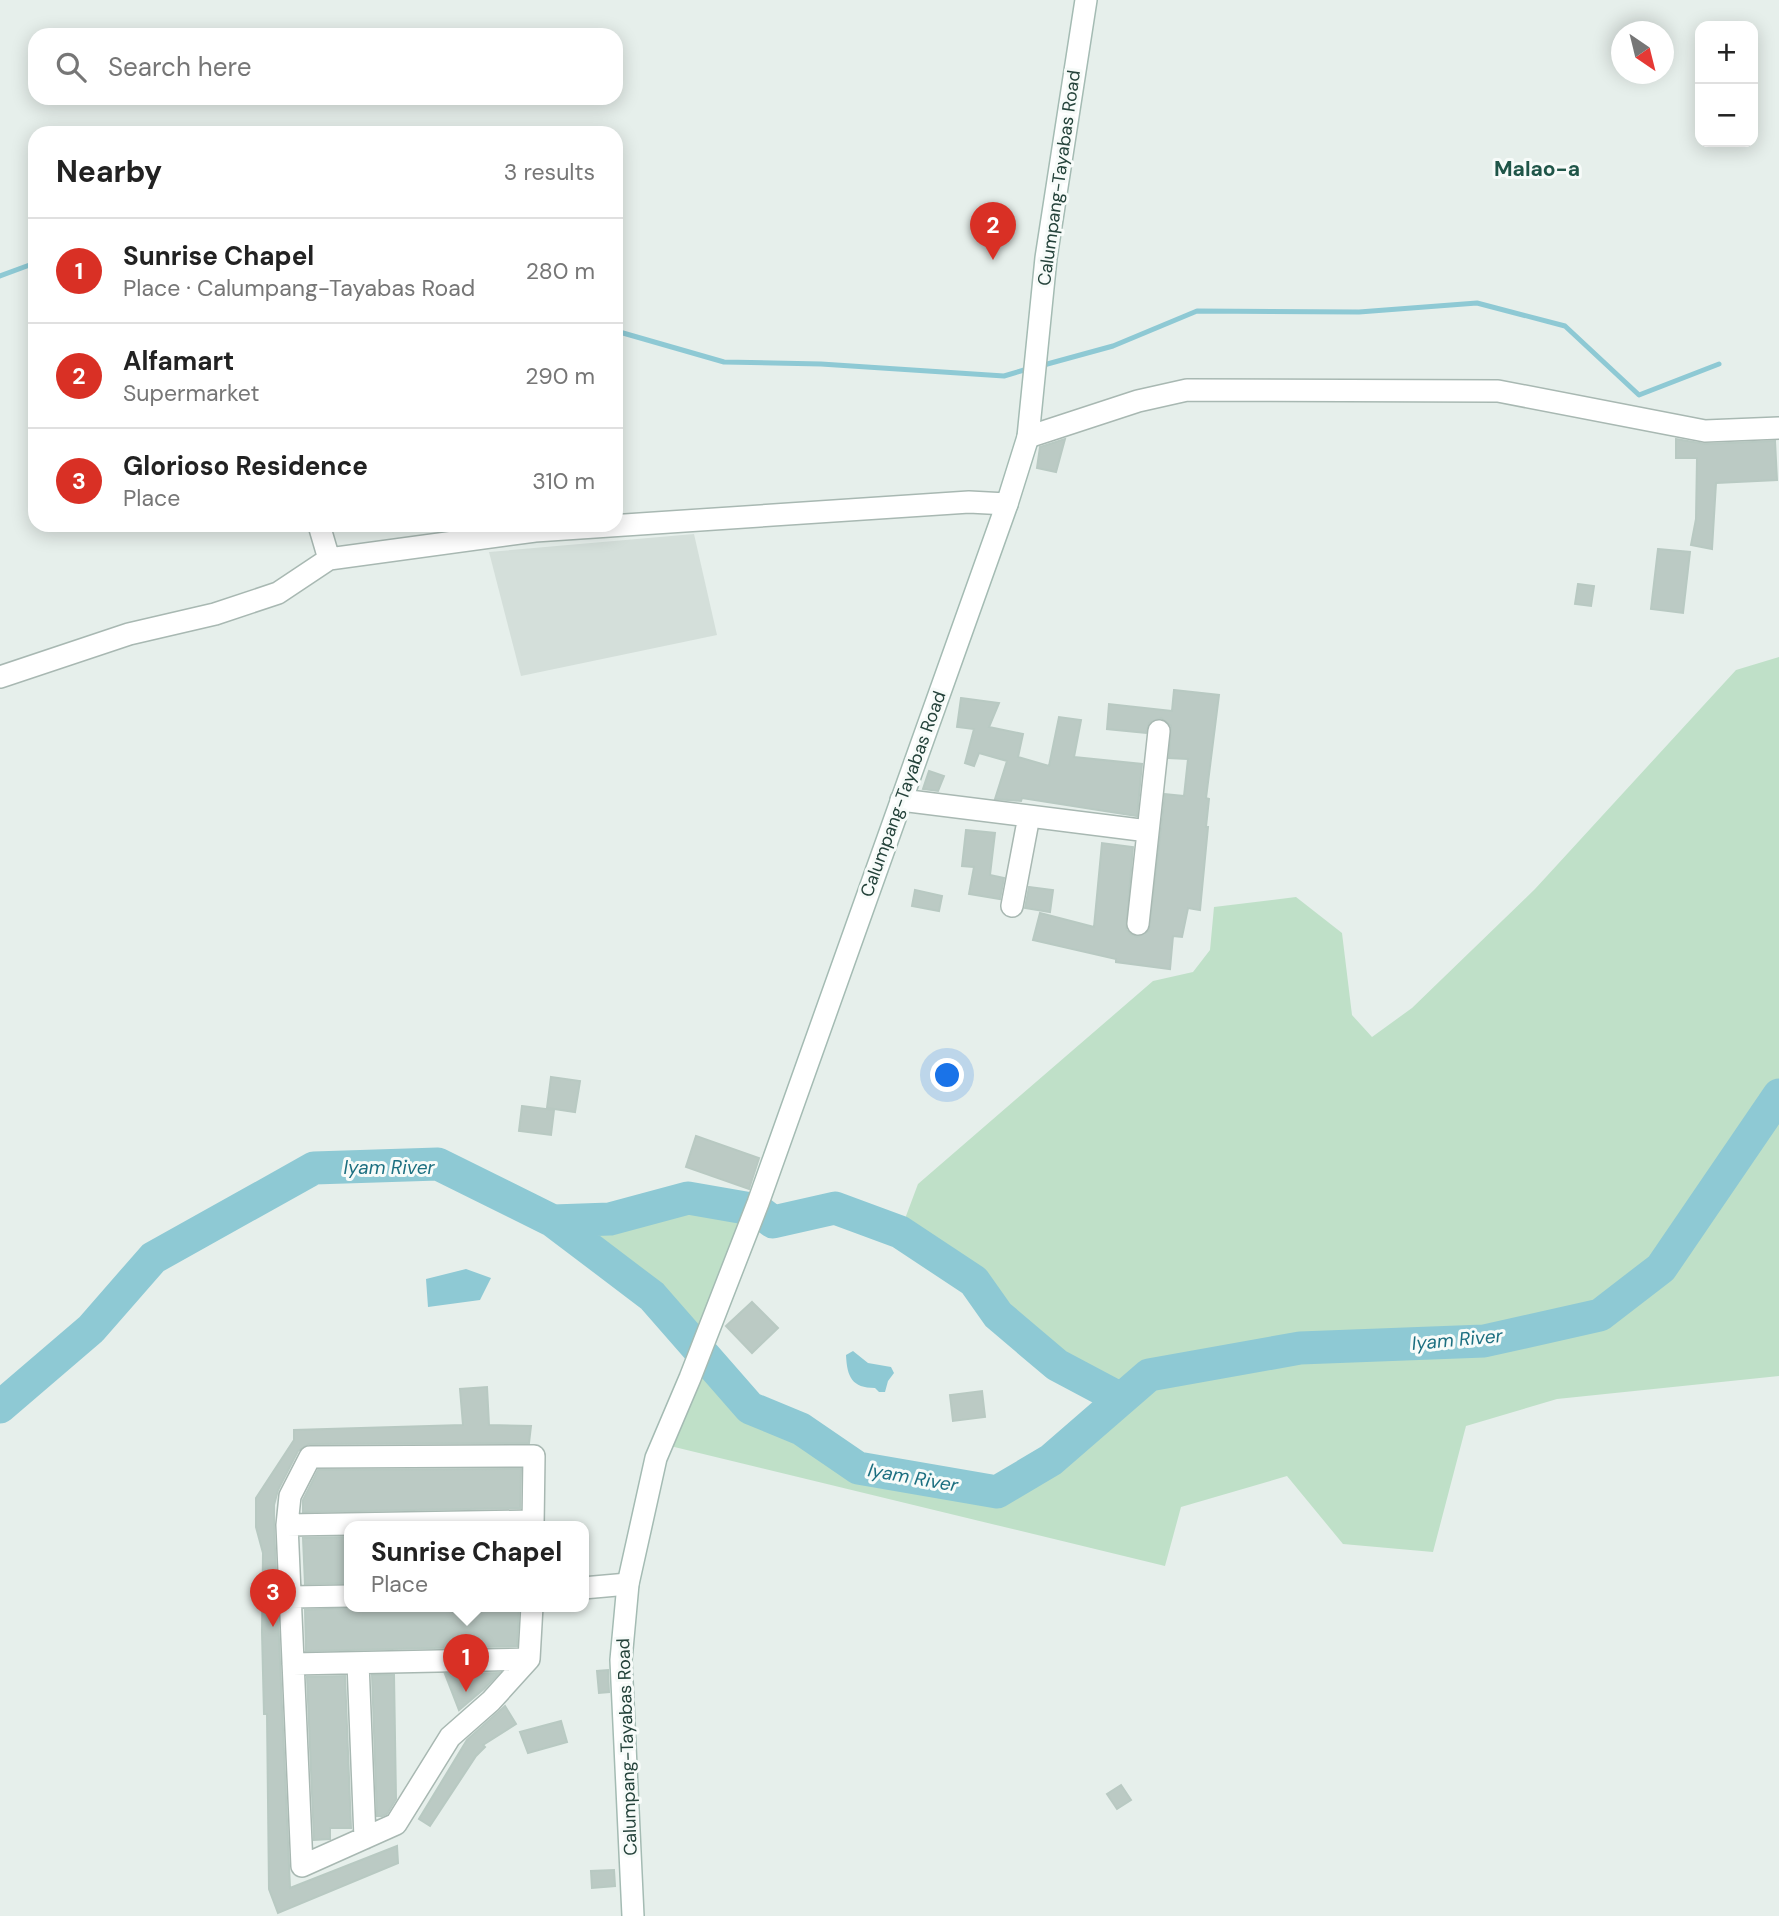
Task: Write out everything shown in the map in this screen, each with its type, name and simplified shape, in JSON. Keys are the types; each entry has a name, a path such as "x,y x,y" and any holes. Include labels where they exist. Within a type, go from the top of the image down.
{"street":[{"name":"Calumpang-Tayabas Road","path":"633,1916 621,1660 628,1584 656,1458 758,1203 1007,504 1028,437 1046,258 1086,0"},
{"path":"1028,437 1138,401 1186,390 1499,391 1705,431 1779,428"},
{"path":"623,525 969,502 1007,504"},
{"path":"321,532 329,559"},
{"path":"0,677 128,634 215,614 278,593 329,559 528,532"},
{"path":"1138,924 1159,731"},
{"path":"901,800 1148,831"},
{"path":"1012,906 1029,816"},
{"path":"532,1612 529,1659 491,1701 450,1737 396,1824 302,1866 287,1525 290,1496 310,1457 534,1456 533,1521"},
{"path":"287,1525 344,1525"},
{"path":"589,1587 628,1584"},
{"path":"291,1597 344,1596"},
{"path":"293,1664 529,1659"},
{"path":"358,1663 365,1838"}],"shaded area":[{"path":"694,534 717,635 521,676 489,552"}],"green space":[{"path":"1779,657 1779,1376 1557,1399 1466,1426 1433,1552 1343,1544 1287,1476 1181,1507 1165,1566 662,1444 701,1352 750,1408 801,1429 858,1468 997,1491 1051,1460 1121,1399 1057,1365 998,1315 974,1281 900,1232 918,1184 1153,981 1193,972 1210,950 1214,907 1296,897 1342,933 1352,1015 1372,1037 1412,1008 1535,889 1736,670"},
{"path":"688,1198 757,1210 701,1352 652,1296 553,1221 610,1219"}],"water":[{"path":"466,1269 491,1278 480,1300 428,1307 426,1279"},
{"path":"853,1351 868,1363 891,1367 894,1373 885,1392 861,1386 852,1380 846,1355"}],"building":[{"path":"1065,439 1056,472 1037,468 1040,447"},
{"path":"1676,439 1705,444 1775,441 1777,480 1716,483 1712,549 1691,545 1696,519 1697,458 1676,458"},
{"path":"1658,549 1690,552 1683,613 1651,609"},
{"path":"1578,584 1594,586 1591,606 1575,604"},
{"path":"1174,690 1219,695 1206,798 1209,799 1208,827 1200,910 1188,908 1182,937 1173,936 1170,969 1116,962 1116,959 1033,940 1040,913 1094,927 1102,843 1133,847 1126,929 1137,937 1149,931 1165,794 1184,796 1188,759 1169,758 1171,726 1161,718 1149,723 1146,733 1107,729 1109,704 1172,711"},
{"path":"961,698 999,703 989,727 1023,734 1018,757 1049,766 1059,717 1081,720 1074,757 1142,764 1137,816 1022,798 1021,801 995,799 1007,761 979,753 974,766 965,763 974,729 957,727"},
{"path":"929,771 944,776 938,791 923,789"},
{"path":"966,830 995,833 990,875 1004,878 1000,899 969,894 974,867 962,866"},
{"path":"1029,887 1053,890 1050,912 1025,908"},
{"path":"915,890 942,896 939,911 912,906"},
{"path":"551,1077 580,1081 575,1112 547,1108"},
{"path":"522,1106 554,1110 551,1135 519,1131"},
{"path":"696,1136 759,1158 749,1189 686,1167"},
{"path":"752,1302 778,1328 752,1353 726,1326"},
{"path":"487,1387 489,1425 531,1426 529,1443 309,1444 298,1451 278,1490 274,1505 274,1526 290,1888 397,1846 398,1863 278,1913 269,1889 267,1714 264,1714 262,1632 263,1553 256,1527 256,1498 294,1440 294,1430 463,1425 460,1389"},
{"path":"982,1391 985,1417 953,1421 950,1395"},
{"path":"521,1469 520,1508 303,1512 303,1500 318,1470"},
{"path":"344,1537 344,1583 305,1584 303,1538"},
{"path":"305,1610 519,1612 517,1646 306,1651"},
{"path":"608,1670 609,1692 599,1693 597,1671"},
{"path":"499,1673 485,1688 459,1710 445,1674"},
{"path":"372,1675 394,1675 396,1799 387,1814 382,1816 377,1816"},
{"path":"345,1676 351,1828 330,1828 330,1839 314,1840 307,1677"},
{"path":"505,1706 516,1724 483,1745 485,1747 476,1756 430,1826 419,1819 467,1740"},
{"path":"561,1721 567,1742 528,1753 520,1732"},
{"path":"1121,1785 1131,1800 1117,1809 1107,1794"},
{"path":"614,1870 615,1886 592,1888 591,1871"}],"waterway":[{"path":"0,276 28,266"},
{"path":"1040,366 1113,346 1197,311 1359,312 1477,303 1565,326 1639,395 1719,364"},
{"path":"623,333 724,362 821,364 1004,376 1031,368"},
{"name":"Iyam River","path":"0,1407 91,1329 153,1258 314,1168 438,1164 553,1221 652,1296 750,1408 801,1429 858,1468 997,1492 1051,1460 1149,1375 1300,1348 1484,1341 1600,1315 1661,1268 1779,1095"},
{"path":"553,1221 610,1219 688,1198 757,1210 773,1222 835,1208 900,1232 974,1281 998,1315 1057,1365 1121,1399"}],"place":[{"name":"Alfamart","path":"993,260"},
{"name":"Glorioso Residence","path":"273,1627"},
{"name":"Sunrise Chapel","path":"466,1692"}],"district":[{"name":"Malao-a","path":"1537,169"}]}
